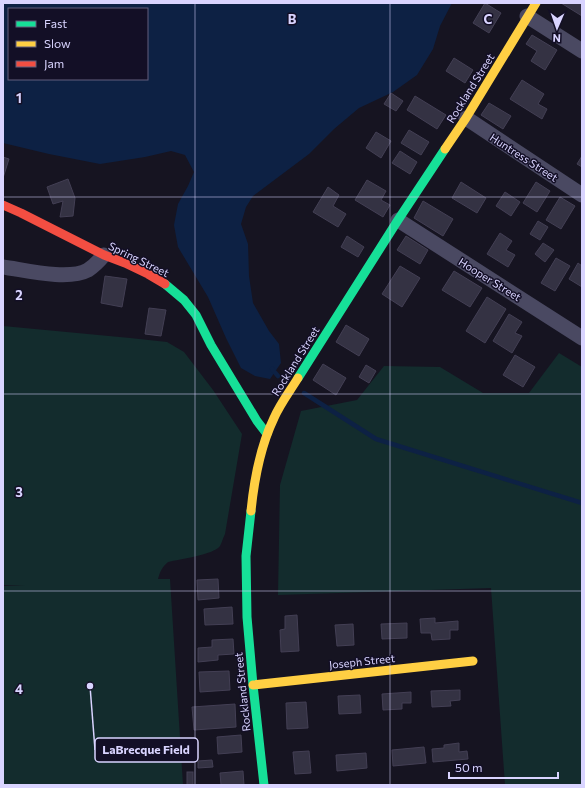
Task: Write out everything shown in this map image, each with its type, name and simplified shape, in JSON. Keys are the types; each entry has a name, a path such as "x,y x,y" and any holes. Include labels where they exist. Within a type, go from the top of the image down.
{"street":[{"name":"Rockland Street","path":"264,785 247,617 246,556 253,491 267,434 274,417 284,400 398,220 466,118 536,3"},
{"path":"527,16 582,51"},
{"name":"Huntress Street","path":"466,118 582,195"},
{"name":"Spring Street","path":"3,205 104,256 125,263 148,274 168,286 184,300 196,315 211,345 256,421 267,434"},
{"name":"Hooper Street","path":"398,220 582,338"},
{"path":"3,267 70,275 79,274 88,270 104,256"},
{"name":"Joseph Street","path":"253,685 473,661"}],"green space":[{"path":"3,326 167,342 184,352 213,390 242,434 225,534 220,546 211,552 168,562 164,566 158,579 170,579 183,785 3,785 3,586 25,585 3,585"},
{"path":"559,353 582,367 582,785 505,785 491,588 278,595 280,485 301,411 357,400 384,366 440,367 483,393 529,393"}],"water":[{"path":"3,3 452,3 440,26 433,49 417,75 393,92 359,108 334,129 309,154 253,196 246,207 241,224 248,244 249,276 253,303 269,331 279,344 281,363 270,379 255,376 241,368 208,297 178,247 174,225 178,204 194,172 185,155 171,151 145,157 100,164 3,143"}],"building":[{"path":"485,3 501,13 489,33 473,23"},
{"path":"561,3 582,3 582,16"},
{"path":"532,35 557,50 545,70 531,61 537,51 526,44"},
{"path":"454,58 473,70 465,83 446,71"},
{"path":"522,80 544,94 538,104 547,109 542,119 510,99"},
{"path":"391,93 403,101 396,111 384,104"},
{"path":"415,96 446,115 437,129 407,110"},
{"path":"489,103 511,116 503,129 481,115"},
{"path":"409,130 429,142 421,155 401,143"},
{"path":"376,132 391,141 381,158 366,148"},
{"path":"400,151 417,162 410,174 392,163"},
{"path":"582,156 582,167 577,164"},
{"path":"3,157 9,159 3,178"},
{"path":"68,179 75,198 73,216 60,217 63,201 53,204 47,187"},
{"path":"367,180 386,191 381,200 390,205 383,217 355,200"},
{"path":"461,182 486,198 477,213 452,198"},
{"path":"536,182 550,191 537,212 523,203"},
{"path":"328,187 339,195 333,206 346,214 338,227 313,212"},
{"path":"505,192 520,202 511,216 496,206"},
{"path":"560,197 575,206 561,229 546,220"},
{"path":"423,201 453,219 443,236 414,218"},
{"path":"538,221 548,227 540,240 530,234"},
{"path":"500,233 512,241 506,250 515,255 508,267 487,254"},
{"path":"347,236 364,247 358,257 341,247"},
{"path":"406,236 428,250 420,264 397,250"},
{"path":"543,243 554,250 545,262 535,254"},
{"path":"556,258 570,266 555,291 541,283"},
{"path":"578,263 582,266 582,287 569,279"},
{"path":"400,266 420,278 402,307 382,294"},
{"path":"454,271 482,288 470,307 442,290"},
{"path":"105,276 127,279 122,307 101,303"},
{"path":"487,297 506,309 485,343 466,331"},
{"path":"149,308 166,310 161,336 145,334"},
{"path":"509,314 522,322 515,333 522,336 512,353 493,341"},
{"path":"346,325 369,339 359,356 336,342"},
{"path":"515,355 535,367 523,387 503,375"},
{"path":"323,364 346,378 336,395 313,380"},
{"path":"366,365 376,371 369,383 359,377"},
{"path":"218,579 219,598 198,600 197,580"},
{"path":"232,607 233,624 205,625 204,609"},
{"path":"297,615 299,651 281,652 280,630 285,629 285,616"},
{"path":"435,618 435,623 458,621 458,630 450,630 450,639 432,640 431,633 421,633 420,619"},
{"path":"407,623 407,638 382,639 381,624"},
{"path":"353,624 354,645 337,646 335,625"},
{"path":"233,639 234,654 218,655 218,660 198,662 198,648 212,647 212,640"},
{"path":"229,671 230,690 200,692 199,672"},
{"path":"460,690 460,700 450,701 451,706 432,707 431,691"},
{"path":"411,692 411,703 402,703 402,709 383,710 382,694"},
{"path":"360,695 361,713 339,714 338,696"},
{"path":"306,702 308,728 287,729 286,703"},
{"path":"235,704 236,727 194,730 192,707"},
{"path":"241,735 242,752 218,754 217,737"},
{"path":"459,743 459,752 467,751 468,759 433,762 432,749 444,748 444,745"},
{"path":"424,747 426,763 393,766 392,750"},
{"path":"309,751 311,773 295,774 293,752"},
{"path":"366,753 367,768 337,771 336,755"},
{"path":"212,760 213,767 198,768 198,761"},
{"path":"243,771 244,785 221,785 220,773"},
{"path":"187,772 193,772 193,785 187,785"}],"waterway":[{"path":"272,369 278,376"},
{"path":"304,393 376,439 582,503"}],"traffic: fast":[{"path":"298,378 445,149"},
{"path":"165,284 184,300 196,315 211,345 257,421 267,434"},
{"path":"251,511 246,556 247,617 264,785"}],"traffic: slow":[{"path":"445,149 466,118 536,3"},
{"path":"251,511 256,476 265,440 276,413 298,378"},
{"path":"253,685 473,661"}],"traffic: jam":[{"path":"3,205 104,255 148,274 165,284"}],"place":[{"name":"LaBrecque Field","path":"90,686"}]}
